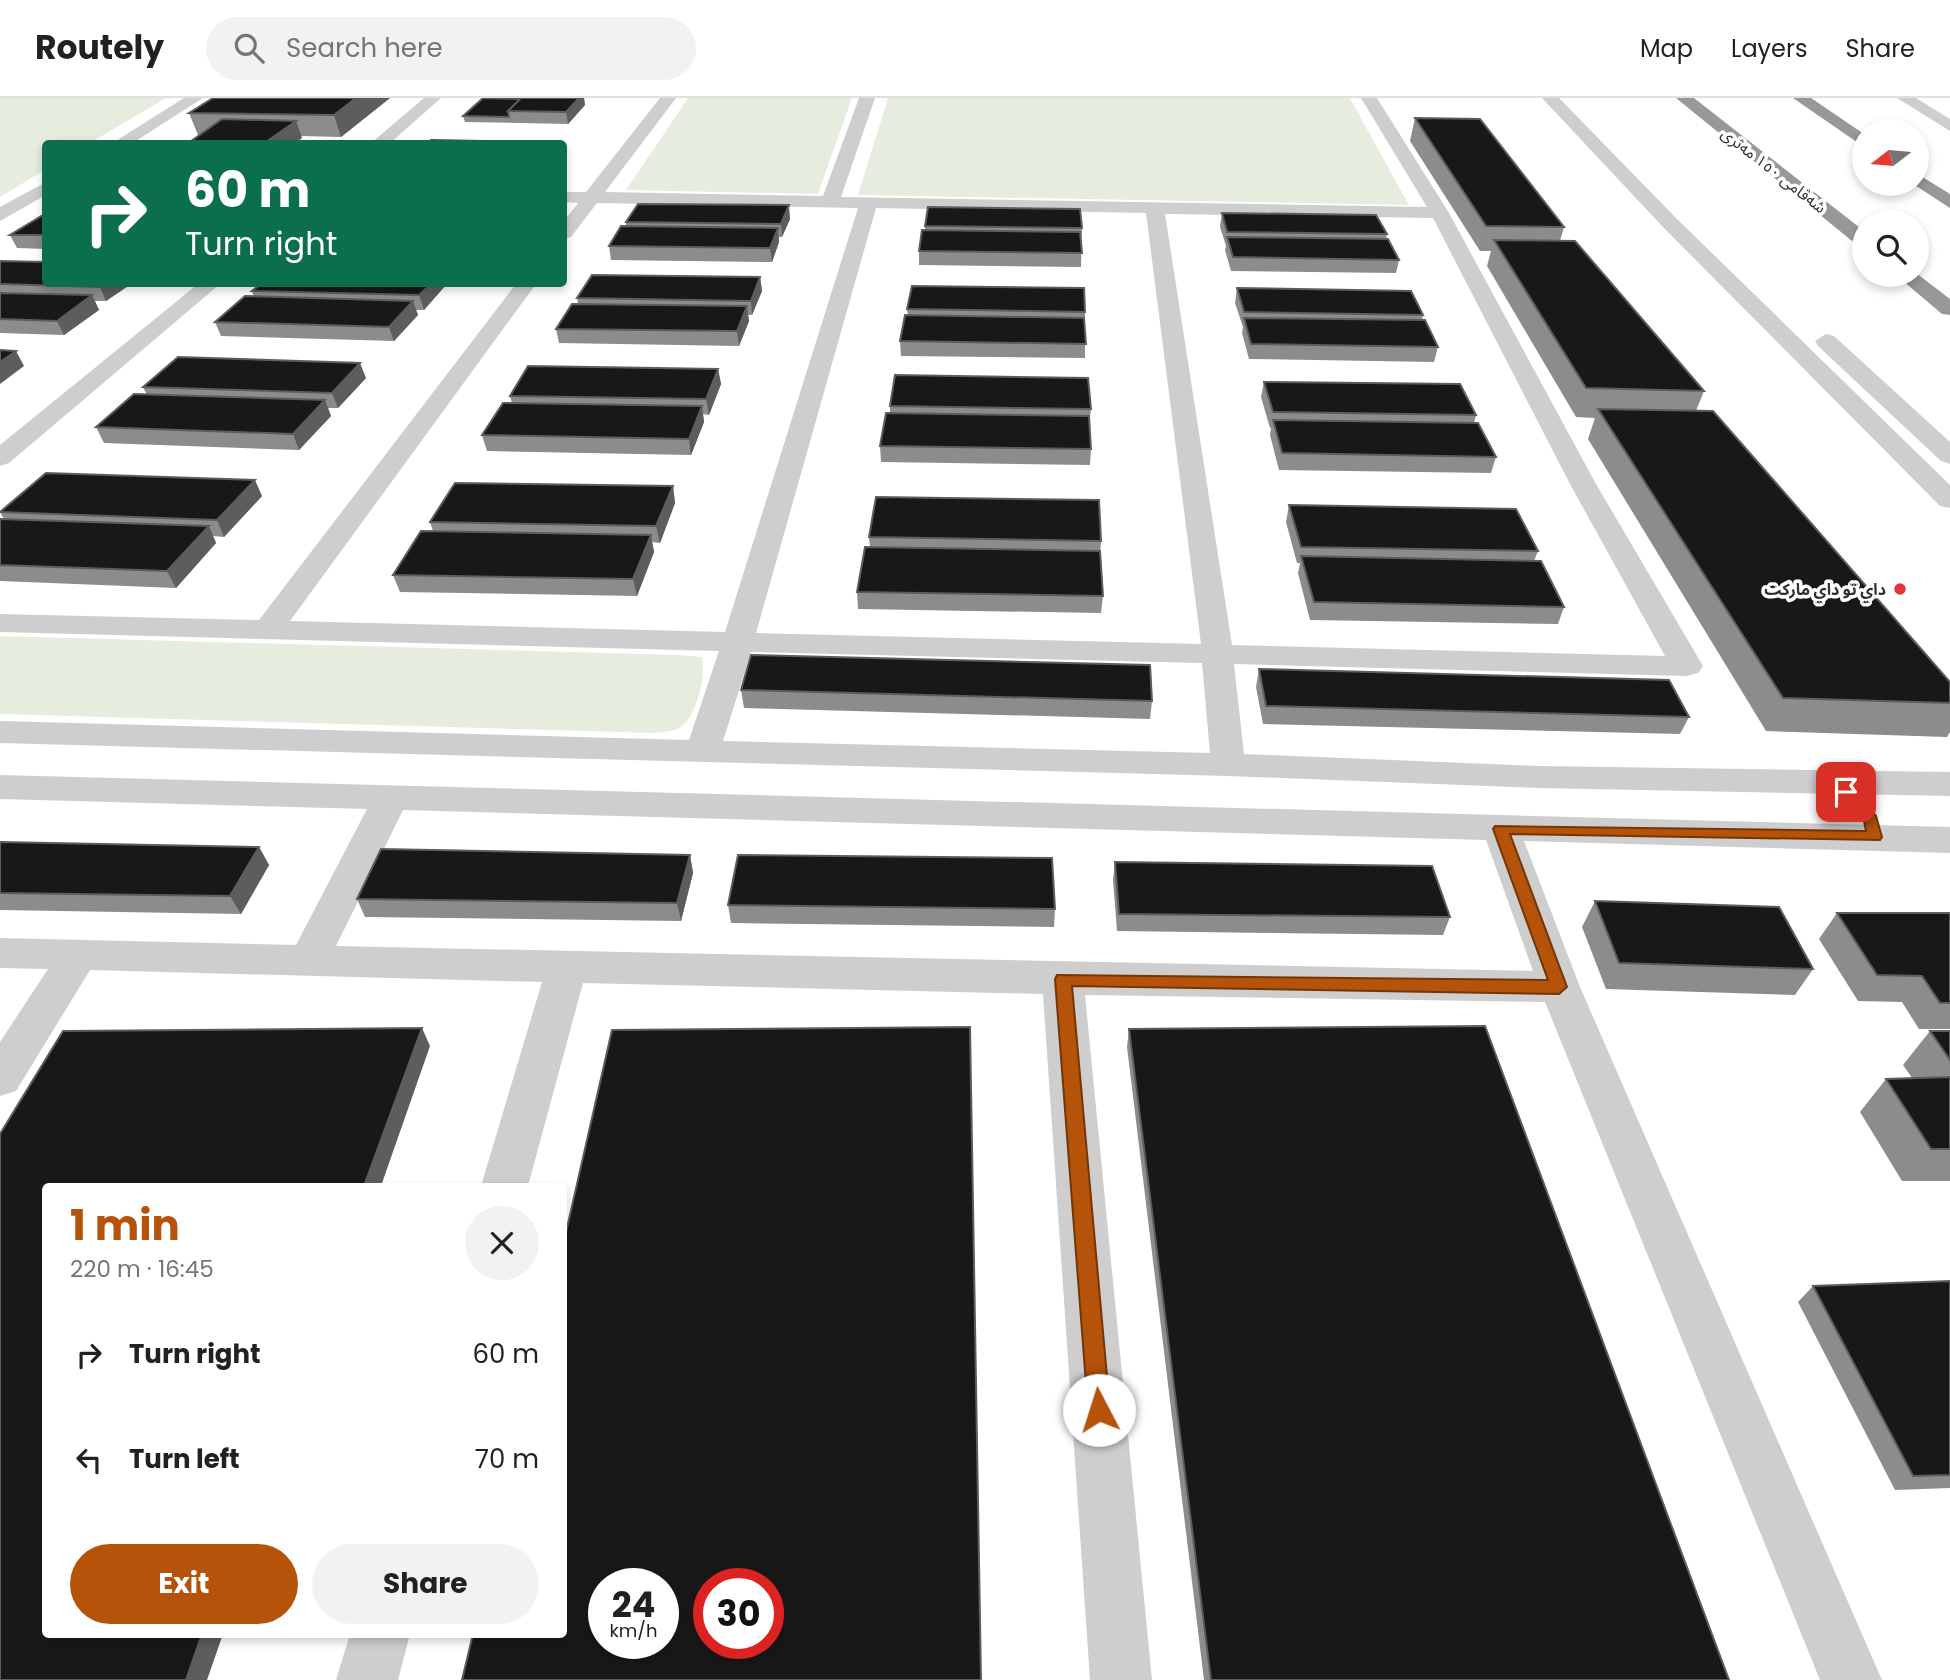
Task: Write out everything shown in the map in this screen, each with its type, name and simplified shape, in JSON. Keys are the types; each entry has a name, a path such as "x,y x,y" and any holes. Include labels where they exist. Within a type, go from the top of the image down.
{"highway":[{"name":"شەقامی ١٥٠ مەتری","path":"1684,98 1852,231"},
{"path":"1801,98 1852,134"},
{"path":"1929,187 1950,202"},
{"path":"1922,287 1950,309"}],"street":[{"path":"126,140 195,98"},
{"path":"383,140 433,98"},
{"path":"567,229 668,98"},
{"path":"830,201 867,98"},
{"path":"0,623 1687,666 1583,484 1440,213 1369,98"},
{"path":"1550,98 1670,223 1950,500"},
{"path":"1577,98 1616,137"},
{"path":"1905,98 1950,126"},
{"path":"0,215 42,190"},
{"path":"567,197 1440,213"},
{"path":"702,750 738,642 869,202"},
{"path":"1155,208 1213,608 1228,765"},
{"path":"0,458 206,287"},
{"path":"268,629 524,287"},
{"path":"1814,329 1950,456"},
{"path":"0,732 702,750 978,761 1228,765 1539,777 1950,784"},
{"path":"975,814 978,761"},
{"path":"1840,784 1871,820 1874,837"},
{"path":"0,787 1950,840"},
{"path":"309,961 391,797"},
{"path":"1501,829 1559,987 1851,1680"},
{"path":"0,953 1063,979 1559,987"},
{"path":"0,1078 79,955"},
{"path":"506,1183 567,966"},
{"path":"1063,979 1121,1680"},
{"path":"367,1680 379,1638"}],"shaded area":[{"path":"0,98 166,98 95,140 42,140 42,172 0,197"},
{"path":"688,98 852,98 818,194 626,190"},
{"path":"888,98 1350,98 1409,205 858,195"},
{"path":"0,636 679,655 702,657 703,674 696,705 687,721 675,730 653,733 0,714"}],"building":[{"path":"213,98 356,98 334,115 189,113"},
{"path":"483,98 521,99 508,111 509,117 463,116"},
{"path":"521,98 579,98 566,112 508,111"},
{"path":"1415,118 1480,119 1564,227 1486,226"},
{"path":"222,119 296,121 269,140 193,140"},
{"path":"638,204 789,205 781,224 626,222"},
{"path":"928,207 1080,209 1082,228 925,226"},
{"path":"1222,213 1376,215 1387,234 1227,232"},
{"path":"42,216 42,235 10,235"},
{"path":"621,226 778,228 770,248 609,246"},
{"path":"922,230 1080,232 1082,253 919,251"},
{"path":"1227,237 1388,239 1399,260 1233,257"},
{"path":"1494,240 1575,241 1704,391 1586,388"},
{"path":"0,261 42,262 42,285 0,284"},
{"path":"592,275 760,277 751,301 577,298"},
{"path":"912,286 1084,288 1085,312 907,309"},
{"path":"257,287 428,287 419,295 252,291"},
{"path":"1237,288 1411,291 1423,315 1244,312"},
{"path":"0,293 92,295 57,321 0,319"},
{"path":"245,296 413,301 389,327 215,322"},
{"path":"572,304 747,306 737,331 556,329"},
{"path":"905,315 1084,318 1086,344 900,341"},
{"path":"1244,318 1425,320 1438,347 1251,344"},
{"path":"0,350 16,351 0,362"},
{"path":"178,357 360,363 332,393 143,387"},
{"path":"528,366 718,369 706,399 510,396"},
{"path":"895,375 1088,378 1091,409 890,406"},
{"path":"1264,382 1460,384 1476,415 1273,412"},
{"path":"134,394 325,400 293,434 96,427"},
{"path":"503,403 702,406 689,439 482,435"},
{"path":"1598,409 1713,411 1950,682 1950,703 1783,698"},
{"path":"886,413 1089,416 1091,449 880,446"},
{"path":"1273,420 1478,423 1496,457 1282,453"},
{"path":"46,473 255,480 217,520 0,512"},
{"path":"455,483 673,486 656,526 430,522"},
{"path":"876,497 1099,500 1101,541 869,537"},
{"path":"1289,505 1516,509 1538,551 1301,547"},
{"path":"0,519 209,526 167,571 0,565"},
{"path":"421,531 651,535 633,579 393,575"},
{"path":"865,547 1100,551 1103,596 857,592"},
{"path":"1301,556 1541,561 1564,607 1314,602"},
{"path":"751,655 1150,665 1152,701 741,690"},
{"path":"1259,669 1669,680 1689,717 1266,706"},
{"path":"0,842 259,847 230,896 0,893"},
{"path":"381,849 690,855 677,903 357,899"},
{"path":"738,855 1052,858 1055,909 728,905"},
{"path":"1115,862 1432,866 1450,917 1119,914"},
{"path":"1595,901 1779,907 1813,969 1619,963"},
{"path":"1837,913 1950,913 1950,1003 1940,1003 1922,976 1877,975"},
{"path":"1485,1026 1729,1680 1211,1680 1129,1029"},
{"path":"970,1027 981,1680 462,1680 472,1638 567,1638 567,1228 612,1030"},
{"path":"422,1028 365,1183 42,1183 42,1638 201,1638 186,1680 0,1680 0,1134 63,1031"},
{"path":"1930,1031 1950,1031 1950,1060"},
{"path":"1950,1077 1950,1149 1931,1149 1886,1079"},
{"path":"1950,1281 1950,1475 1913,1476 1813,1286"}],"place":[{"name":"داي تو داي ماركت","path":"1900,589"}],"route":[{"path":"1099,1410 1063,979 1559,987 1501,829 1874,837 1874,829 1865,810 1846,792"}]}
